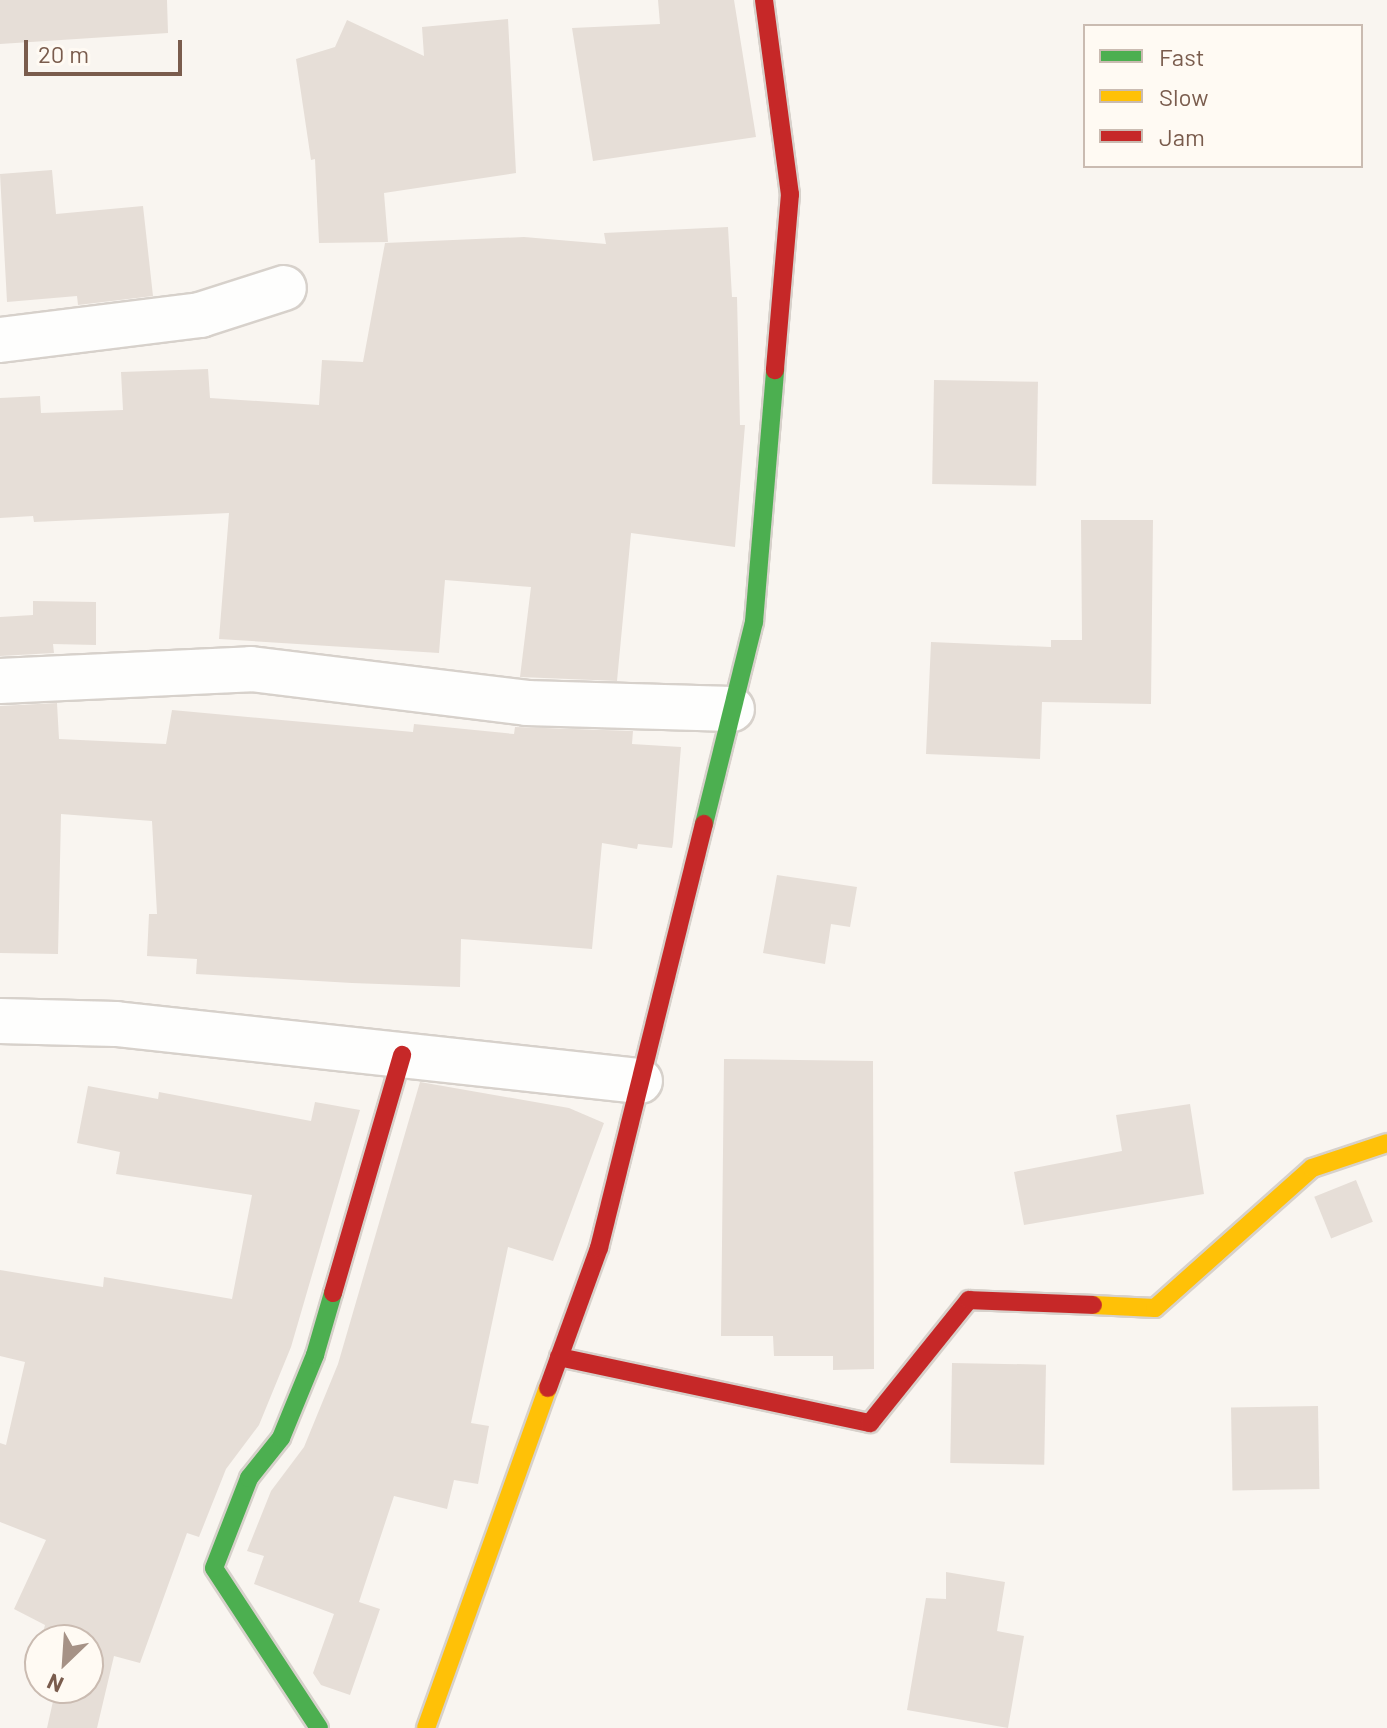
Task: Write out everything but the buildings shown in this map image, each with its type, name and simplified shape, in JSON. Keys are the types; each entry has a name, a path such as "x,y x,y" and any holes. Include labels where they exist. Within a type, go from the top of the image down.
{"street":[{"path":"426,1728 599,1248 754,622 790,194 764,0"},
{"path":"0,340 200,315 284,288"},
{"path":"0,681 251,669 527,703 732,709"},
{"path":"0,1021 116,1024 640,1081"},
{"path":"319,1728 214,1568 249,1478 281,1438 315,1355 402,1055"},
{"path":"559,1357 870,1423 969,1300 1155,1308 1312,1168 1387,1143"}],"traffic: fast":[{"path":"704,824 754,622 775,370"},
{"path":"319,1728 214,1568 249,1478 281,1438 315,1355 333,1293"}],"traffic: slow":[{"path":"1093,1305 1155,1308 1312,1168 1387,1143"},
{"path":"426,1728 548,1388"}],"traffic: jam":[{"path":"764,0 790,194 775,370"},
{"path":"548,1388 599,1248 704,824"},
{"path":"333,1293 402,1055"},
{"path":"559,1357 870,1423 969,1300 1093,1305"}]}
